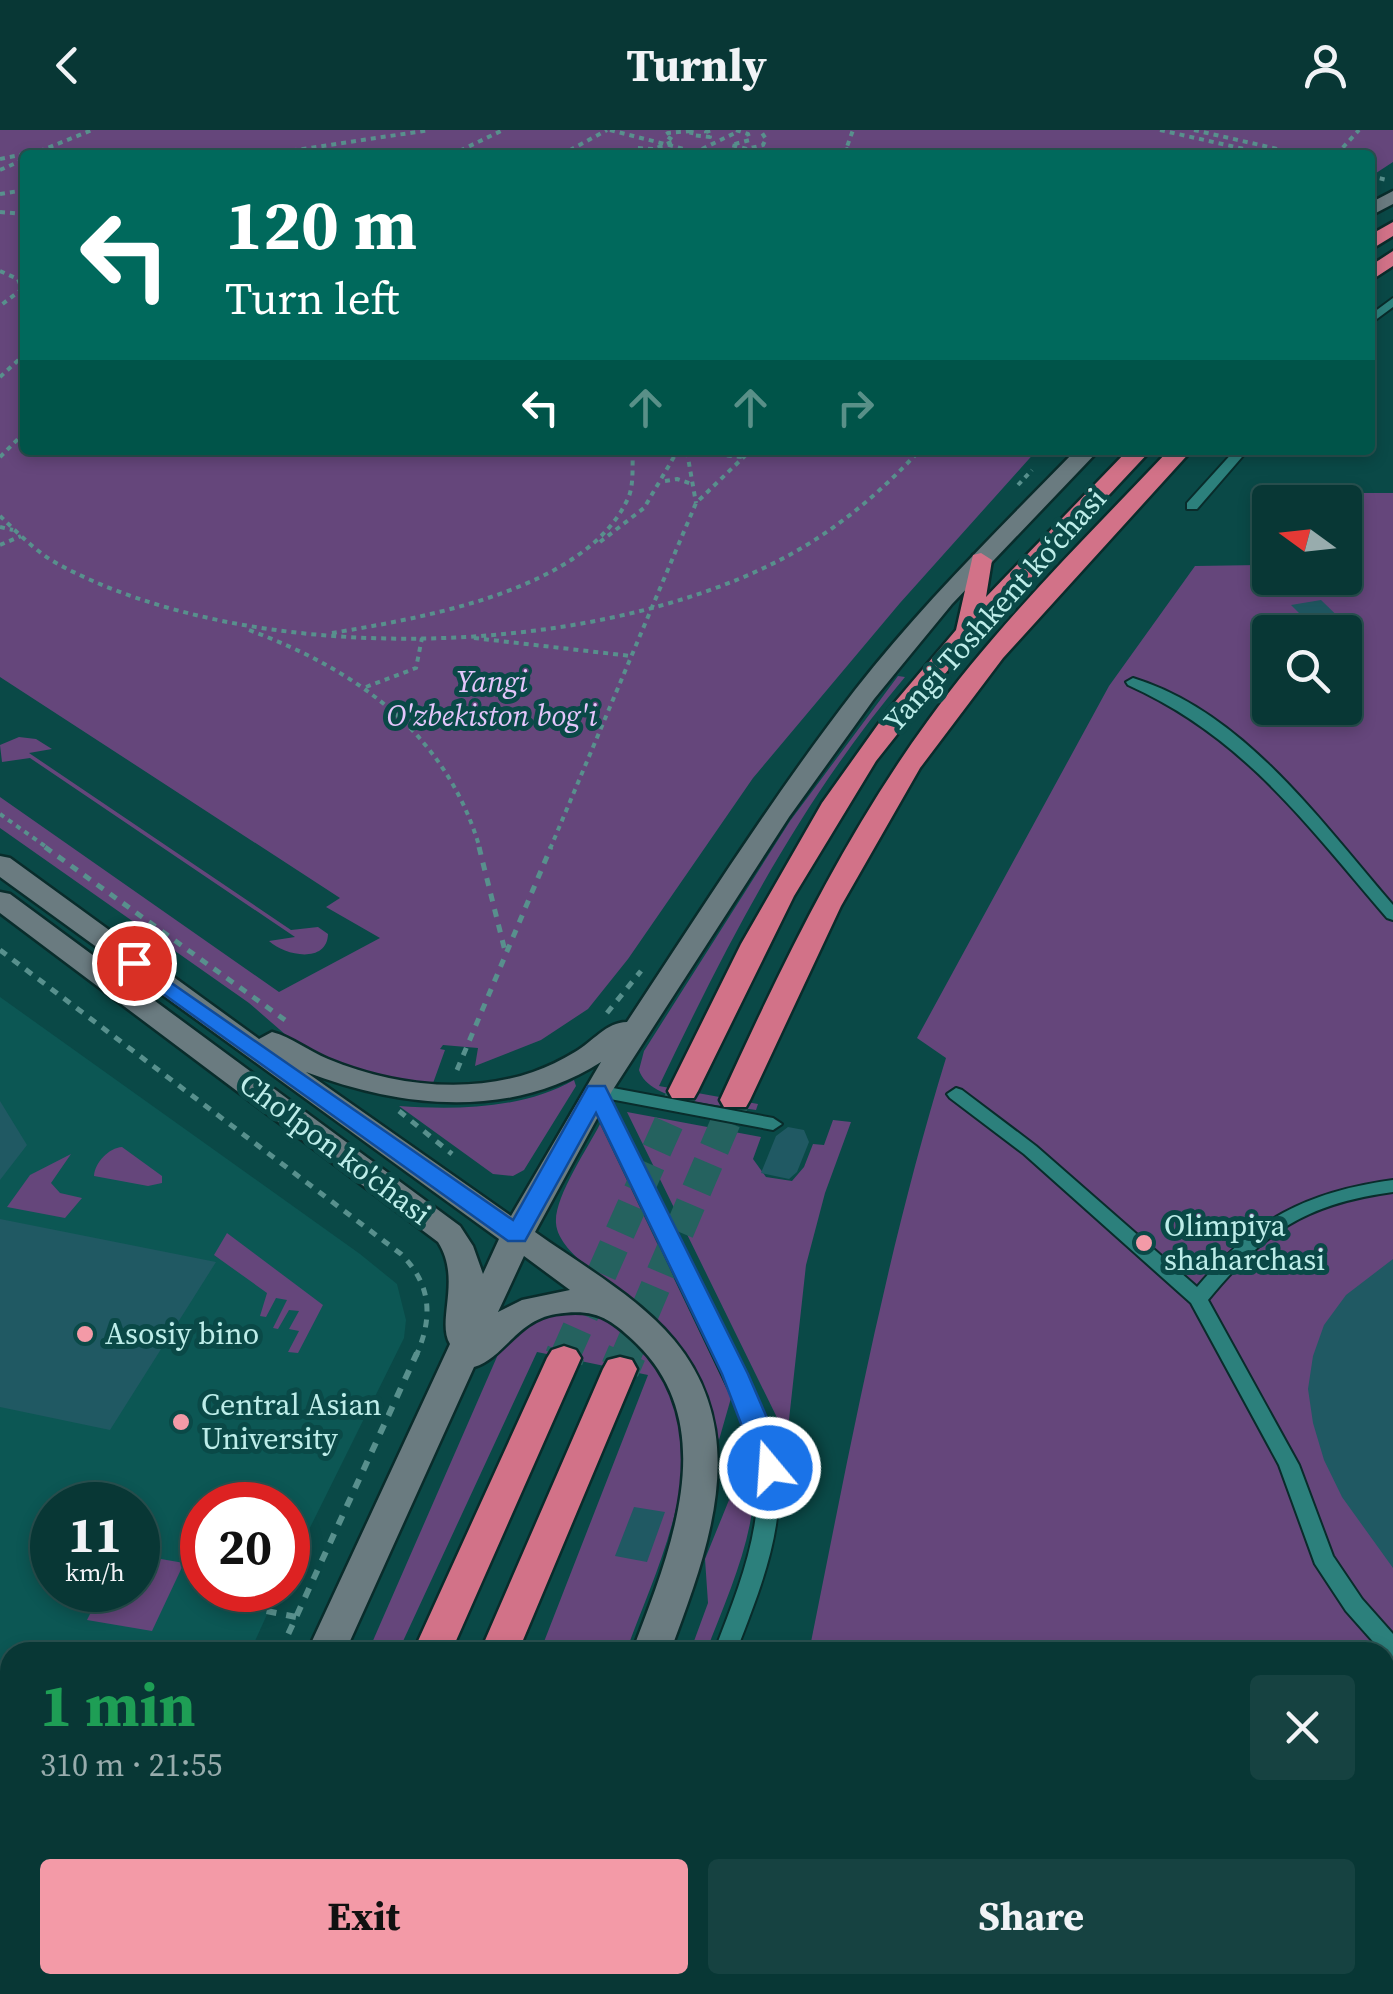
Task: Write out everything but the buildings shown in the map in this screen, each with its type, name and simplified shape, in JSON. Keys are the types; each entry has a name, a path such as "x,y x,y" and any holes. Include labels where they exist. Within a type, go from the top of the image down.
{"highway":[{"name":"Yangi Toshkent ko‘chasi","path":"683,1091 754,944 809,845 897,714 967,633 1135,455"},
{"name":"Yangi Toshkent ko‘chasi","path":"735,1100 802,950 911,762 1006,639 1176,455"},
{"path":"967,633 981,560"},
{"path":"436,1642 564,1358"},
{"path":"503,1642 620,1369"}],"main road":[{"path":"107,943 320,1068 375,1084 466,1094 506,1089 568,1070 619,1036 657,973 906,644 1083,455"},
{"name":"Cho'lpon ko'chasi","path":"0,864 622,1310 657,1342 691,1397 702,1446 699,1515 655,1642"},
{"name":"Cho'lpon ko'chasi","path":"0,900 449,1234 464,1258 468,1286 453,1382"},
{"path":"331,1642 517,1235 657,973"},
{"path":"453,1382 490,1334 524,1310 573,1300 622,1310"}],"lane":[{"path":"1192,506 1238,455"},
{"path":"1133,682 1190,707 1228,737 1393,914"},
{"path":"596,1091 773,1124"},
{"path":"596,1091 735,1374 767,1448 772,1489 769,1531 730,1642"},
{"path":"956,1094 1030,1150 1198,1298 1289,1465 1323,1558 1354,1605 1387,1642"},
{"path":"1198,1298 1227,1262 1262,1229 1330,1199 1393,1186"}],"path":[{"path":"46,150 92,130"},
{"path":"36,150 102,130"},
{"path":"296,150 430,130"},
{"path":"461,150 503,130"},
{"path":"593,130 608,130 682,150"},
{"path":"570,150 608,130"},
{"path":"635,150 654,149 675,140 665,135 668,133 691,130 694,138 710,137 720,140 734,143 750,140 739,130 720,140 709,150"},
{"path":"710,137 706,132 712,130"},
{"path":"734,143 733,147 739,149 757,147 766,139 760,130"},
{"path":"1160,130 1251,150"},
{"path":"1194,130 1281,150"},
{"path":"1341,150 1359,130"},
{"path":"1202,138 1208,134"},
{"path":"0,306 20,292"},
{"path":"0,377 18,359 20,362"},
{"path":"0,458 20,437"},
{"path":"593,546 626,506 635,483 632,455"},
{"path":"306,634 342,631 451,608 558,568 627,524 662,482 676,455"},
{"path":"688,455 696,503"},
{"path":"733,455 743,457"},
{"path":"470,1072 456,1073 696,503 746,455"},
{"path":"0,516 58,564 104,588 156,607 233,624 306,634 456,636 516,632 652,606 750,574 798,550 851,516 916,455"},
{"path":"1008,496 1032,470"},
{"path":"662,482 677,479 693,484"},
{"path":"0,527 18,533"},
{"path":"0,546 18,533"},
{"path":"233,624 291,644 366,687 424,738 449,773 475,829 505,954"},
{"path":"456,636 631,656"},
{"path":"366,687 416,668 422,638"},
{"path":"0,814 288,1022"},
{"path":"0,950 376,1232 414,1265 424,1280 427,1331 285,1642"},
{"path":"602,1020 657,973"},
{"path":"396,1108 463,1163"},
{"path":"272,1612 296,1618"}],"shaded area":[{"name":"Central Asian University","path":"0,997 397,1284 406,1320 404,1338 310,1528 310,1482 180,1482 180,1612 268,1612 255,1642 0,1642"}],"green space":[{"name":"Yangi O'zbekiston bog'i","path":"0,130 1393,130 1393,162 1375,174 1375,150 20,150 20,455 1033,455 900,603 753,778 628,959 588,1009 541,1040 475,1066 478,1048 443,1045 440,1049 445,1050 432,1086 393,1081 323,1059 294,1042 249,1003 0,828 0,797 279,992 380,938 326,907 340,898 0,677"},
{"name":"Olimpiya shaharchasi","path":"1362,493 1393,493 1393,1642 811,1642 887,1279 946,1058 917,1038 1109,686 1195,566 1252,565 1252,595 1362,595"},
{"path":"898,676 905,677 832,774 769,874 659,1086 758,1104 756,1110 689,1100 657,1089 639,1070 644,1051 790,821"},
{"path":"19,737 36,739 52,749 29,753 291,930 318,927 328,934 326,944 321,950 304,954 276,946 269,941 295,937 30,758 2,762 0,745"},
{"path":"574,1080 576,1086 524,1170 513,1176 493,1174 399,1106 443,1108 511,1102"},
{"path":"627,1112 761,1137 753,1159 766,1177 792,1181 804,1167 813,1144 824,1145 833,1120 851,1122 825,1193 806,1265 787,1438"},
{"path":"600,1124 731,1398 719,1440 677,1346 654,1318 582,1262 560,1236 556,1223 560,1200"},
{"path":"122,1147 162,1176 162,1183 148,1186 94,1176 104,1157"},
{"path":"71,1154 51,1183 60,1193 82,1198 65,1218 7,1207 30,1175"},
{"path":"227,1233 323,1305 298,1353 288,1352 299,1331 289,1329 299,1311 289,1310 278,1329 273,1328 287,1300 276,1298 266,1317 260,1316 267,1293 214,1255"},
{"path":"583,1314 619,1327 646,1353 669,1387 681,1423 683,1462 678,1501 630,1642 544,1642 648,1375 537,1352 403,1642 372,1642 503,1343 519,1328 561,1315"},
{"path":"753,1441 754,1497 744,1549 710,1642 694,1642 708,1603 705,1559"},
{"path":"160,1559 180,1562 180,1572 152,1631 87,1620 91,1612 160,1612"}],"tunnel":[{"path":"565,1356 683,1091"},
{"path":"626,1356 735,1100"},
{"path":"564,1358 566,1353"},
{"path":"620,1369 627,1353"}],"place":[{"name":"Olimpiya shaharchasi","path":"1144,1243"},
{"name":"Asosiy bino","path":"85,1334"},
{"name":"Central Asian University","path":"181,1422"}],"route":[{"path":"134,963 517,1235 547,1174 596,1091 735,1374 767,1448 770,1468"}]}
